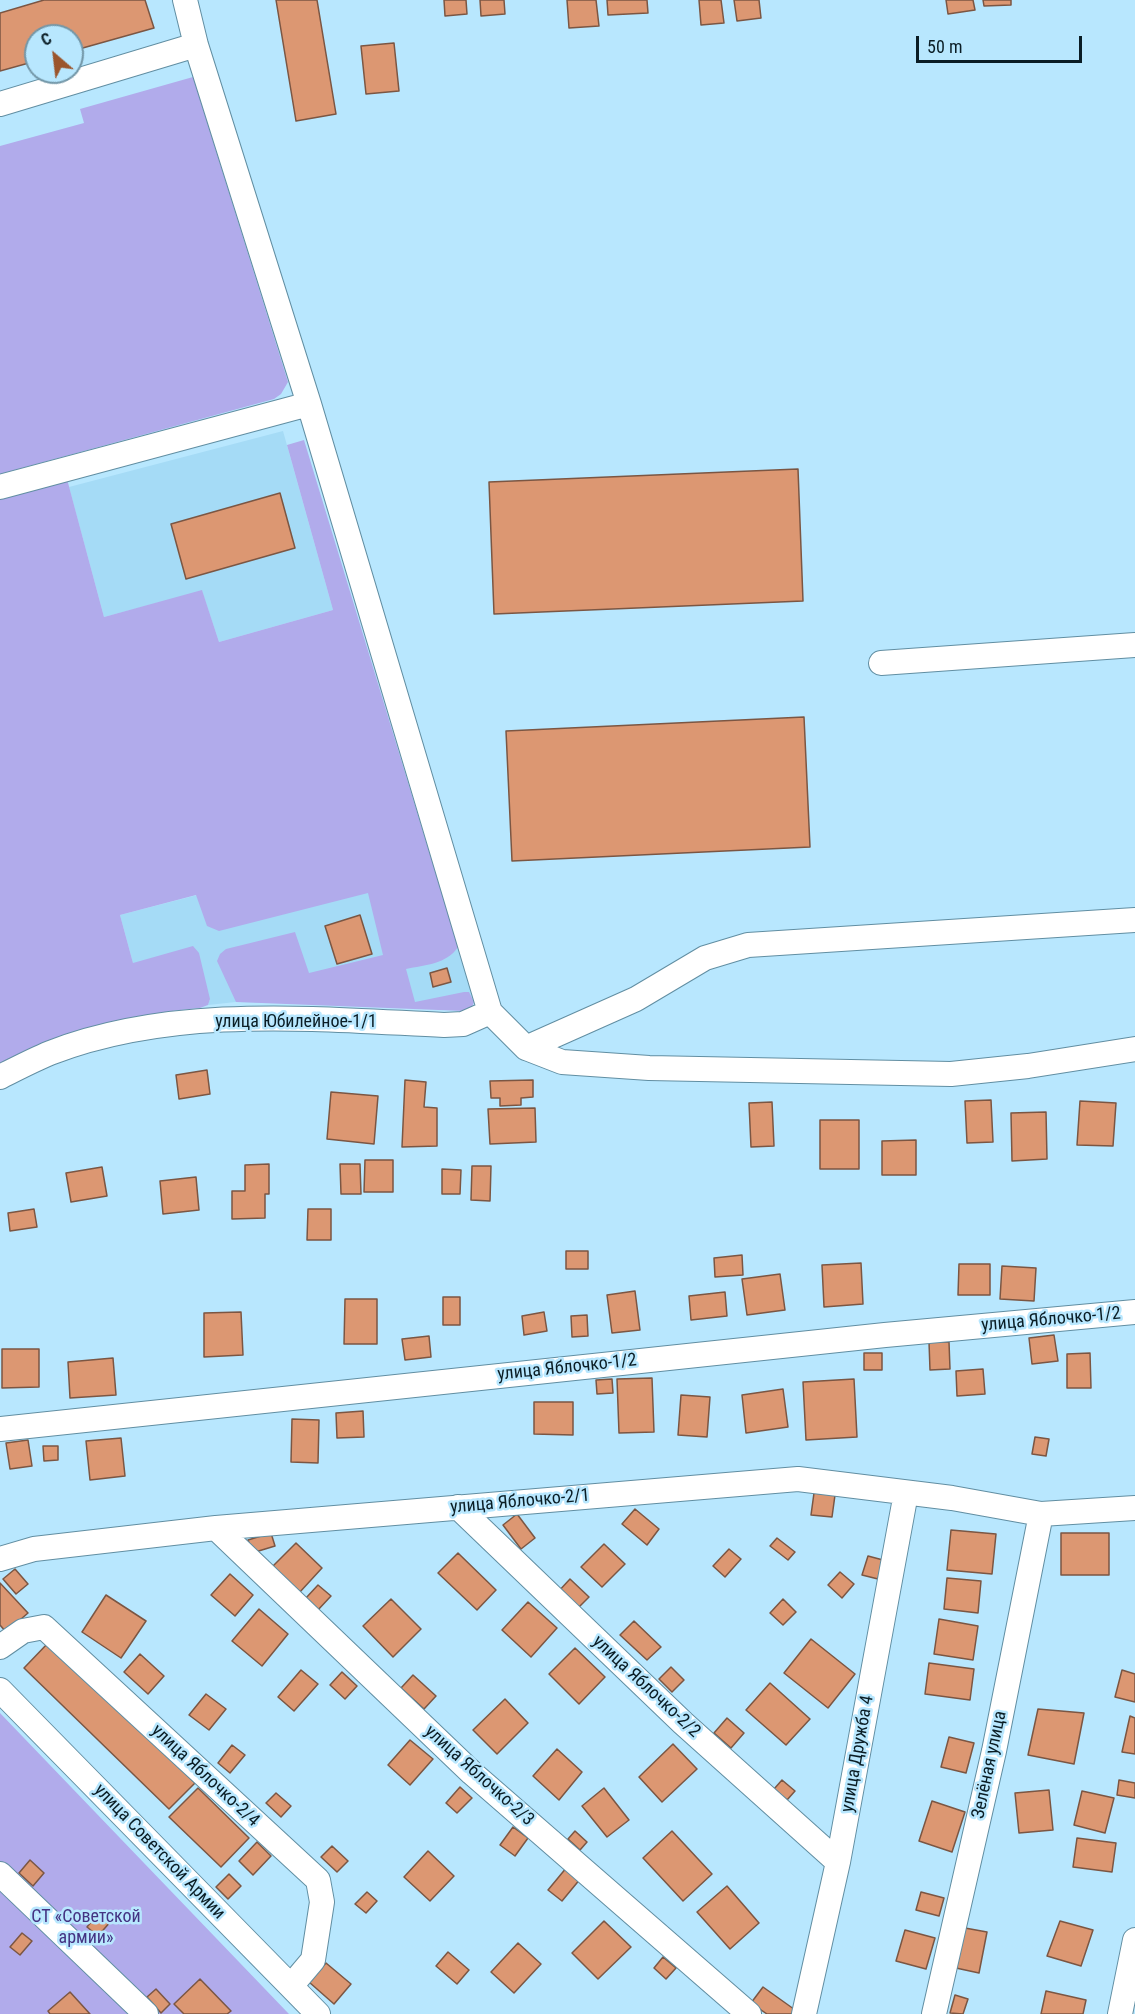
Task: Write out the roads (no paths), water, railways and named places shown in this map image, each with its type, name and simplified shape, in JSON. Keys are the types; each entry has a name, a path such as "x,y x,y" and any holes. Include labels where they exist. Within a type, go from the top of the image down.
{"street":[{"path":"186,0 196,45 309,404 490,1012 526,1048 562,1062 649,1068 951,1074 1028,1066 1135,1049"},
{"path":"0,104 196,45"},
{"path":"0,487 309,404"},
{"path":"881,663 1135,645"},
{"path":"526,1048 636,999 705,958 748,945 1135,920"},
{"name":"улица Юбилейное-1/1","path":"0,1077 50,1053 146,1029 229,1018 444,1025 463,1024 490,1012"},
{"name":"улица Яблочко-1/2","path":"0,1429 873,1336 1135,1312"},
{"name":"улица Яблочко-2/1","path":"0,1559 34,1549 216,1528 798,1479 952,1498 1041,1514 1135,1508"},
{"name":"улица Дружба 4","path":"804,2014 838,1862 906,1493"},
{"name":"улица Яблочко-2/2","path":"459,1506 674,1714 838,1862"},
{"name":"Зелёная улица","path":"934,2014 994,1750 1041,1514"},
{"name":"улица Яблочко-2/3","path":"216,1528 472,1773 749,2014"},
{"name":"улица Яблочко-2/4","path":"0,1647 23,1631 44,1627 318,1880 322,1902 313,1960 291,1986"},
{"name":"улица Советской Армии","path":"0,1689 318,2014"},
{"path":"0,1874 146,2014"},
{"path":"1120,2014 1135,1940"}],"park label":[{"name":"СТ «Советской армии»","path":"86,1927"}]}
